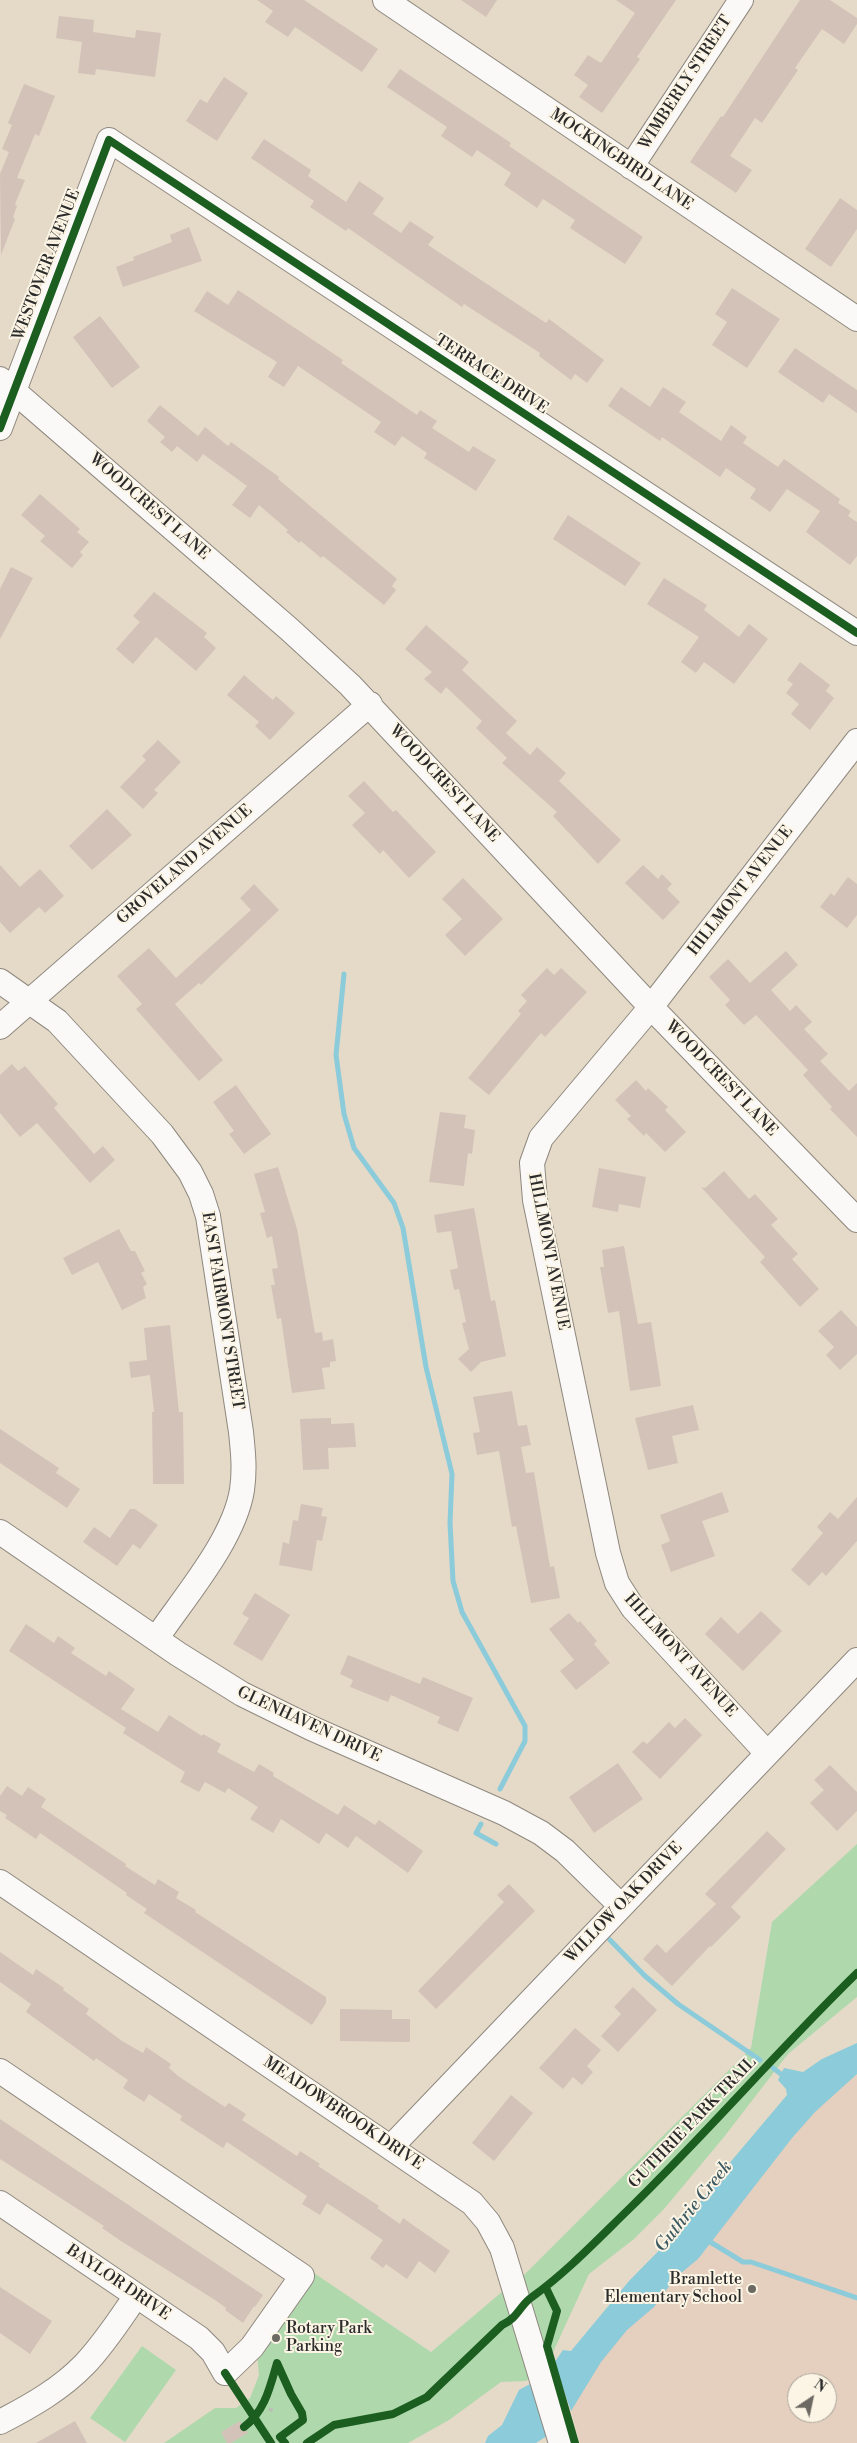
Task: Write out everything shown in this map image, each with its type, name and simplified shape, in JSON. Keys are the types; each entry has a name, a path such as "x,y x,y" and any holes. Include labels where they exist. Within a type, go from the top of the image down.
{"street":[{"name":"WIMBERLY STREET","path":"631,167 741,0"},
{"name":"MOCKINGBIRD LANE","path":"395,3 631,167 857,319"},
{"name":"WESTOVER AVENUE","path":"0,428 7,384 109,140"},
{"name":"TERRACE DRIVE","path":"109,140 857,633"},
{"name":"WOODCREST LANE","path":"7,384 289,629 370,704 652,1007 857,1220"},
{"name":"GROVELAND AVENUE","path":"0,1027 370,704"},
{"name":"HILLMONT AVENUE","path":"767,1753 646,1624 627,1600 617,1583 608,1553 533,1188 533,1157 542,1138 652,1007 857,741"},
{"name":"EAST FAIRMONT STREET","path":"0,981 57,1021 82,1046 178,1153 201,1194 211,1232 242,1440 242,1489 239,1505 227,1534 156,1639"},
{"name":"GLENHAVEN DRIVE","path":"0,1532 226,1685 276,1712 532,1827 565,1851 621,1906"},
{"name":"WILLOW OAK DRIVE","path":"391,2147 857,1660"},
{"name":"MEADOWBROOK DRIVE","path":"0,1882 468,2200 491,2227 505,2257 561,2443"},
{"name":"BAYLOR DRIVE","path":"0,2071 302,2276 252,2347 225,2374 207,2345 0,2203"},
{"path":"0,2422 41,2399 73,2375 97,2350 136,2296"}],"path":[{"path":"258,2415 264,2402 275,2412"}],"shaded area":[{"name":"Bramlette Elementary School","path":"857,2068 857,2443 580,2443 565,2388 695,2236"}],"green space":[{"path":"857,1844 857,1997 788,2054 724,2137 664,2209 634,2239 589,2274 548,2363 523,2276 751,2048 772,1922"},
{"path":"314,2273 431,2352 503,2291 530,2378 526,2381 501,2382 449,2420 408,2443 164,2443 215,2408 236,2408 250,2398 259,2375 257,2355"},
{"path":"142,2346 176,2370 125,2442 90,2418"}],"water":[{"path":"857,2043 857,2074 815,2112 792,2138 698,2259 675,2278 654,2307 627,2330 601,2362 571,2411 554,2363 563,2350 571,2351 629,2281 681,2228 722,2172 787,2095 786,2089 778,2080 784,2068 803,2072 822,2059"},
{"path":"530,2384 547,2436 536,2443 485,2443 488,2436 502,2425 519,2390"}],"building":[{"path":"257,0 304,0 378,49 362,72 295,27 288,37 265,22 273,11"},
{"path":"461,0 497,0 486,17"},
{"path":"616,0 676,0 637,57 640,59 602,113 579,97 588,85 574,75 588,55 601,63 635,13"},
{"path":"800,0 830,0 857,18 857,24 844,44 822,29 795,68 798,70 762,123 755,118 730,156 752,170 736,193 690,162 721,116 723,117"},
{"path":"59,16 94,20 93,32 135,38 136,30 161,33 155,77 96,69 95,75 78,73 82,42 56,38"},
{"path":"400,69 511,143 509,146 643,237 625,264 570,228 575,220 543,199 537,208 504,185 511,173 477,150 472,157 441,136 447,127 387,87"},
{"path":"224,77 248,93 217,141 186,121 200,99 207,103"},
{"path":"24,84 55,96 39,136 35,134 17,178 25,180 15,204 17,206 13,217 15,219 1,255 0,174 9,152 2,149 12,125 8,123"},
{"path":"264,139 311,170 308,176 346,202 359,181 384,198 373,214 401,233 410,221 434,237 428,245 546,323 549,319 604,360 587,383 575,374 571,380 539,356 540,353 464,304 462,307 348,228 346,231 310,207 314,201 251,158"},
{"path":"840,198 857,210 857,229 831,267 805,249"},
{"path":"189,227 202,261 123,287 116,267 134,260 133,257 172,242 170,235"},
{"path":"732,288 780,319 747,368 712,345 727,322 715,314"},
{"path":"238,290 343,360 341,363 417,415 420,410 437,421 432,428 469,452 473,446 496,460 476,491 424,458 427,453 402,436 395,446 374,432 381,422 298,366 284,387 268,377 277,362 194,311 207,291 228,305"},
{"path":"100,316 140,367 112,388 73,337"},
{"path":"795,348 857,390 857,413 829,394 823,403 778,372"},
{"path":"621,387 650,407 663,387 686,402 679,412 721,441 731,425 747,437 743,443 778,467 784,459 840,499 838,503 851,511 848,516 857,522 857,556 850,565 806,532 820,511 787,489 770,512 750,498 756,489 726,468 720,477 662,437 660,441 608,406"},
{"path":"160,405 198,436 205,427 228,446 231,442 279,477 278,479 397,579 392,586 396,590 384,605 323,556 321,558 301,541 299,543 286,532 288,530 259,505 250,518 232,505 247,486 203,454 197,462 177,446 172,452 160,442 165,437 147,421"},
{"path":"40,494 80,529 77,532 89,542 80,552 83,555 72,568 40,541 45,536 21,515"},
{"path":"568,515 641,563 625,586 553,539"},
{"path":"11,567 33,578 0,639 0,589"},
{"path":"664,578 707,605 704,610 739,637 749,624 768,639 734,684 704,662 696,673 681,662 699,637 647,604"},
{"path":"154,592 207,633 204,637 216,648 196,671 156,637 133,664 116,649 140,622 133,616"},
{"path":"426,625 469,662 462,670 517,721 506,733 530,755 537,747 566,773 559,781 621,840 598,864 553,816 557,812 502,763 507,758 476,728 482,721 446,687 441,694 424,679 432,672 405,649"},
{"path":"800,662 830,685 826,691 834,698 810,730 791,714 799,704 786,693 793,684 787,680"},
{"path":"244,675 273,700 276,696 295,713 270,740 255,726 259,722 227,695"},
{"path":"158,740 181,762 154,790 158,793 143,809 120,787 146,760 142,756"},
{"path":"364,781 393,812 396,810 436,852 409,878 383,850 380,854 352,825 365,813 348,796"},
{"path":"107,809 132,835 92,870 69,846"},
{"path":"0,865 20,887 40,869 64,896 45,913 39,907 10,933 0,922"},
{"path":"643,865 658,879 662,874 672,884 667,889 680,902 663,920 625,883"},
{"path":"848,877 857,884 857,915 847,928 820,907 831,893 834,896"},
{"path":"463,878 503,919 465,956 445,935 462,919 442,899"},
{"path":"254,884 279,910 201,985 199,983 175,1004 223,1060 199,1081 136,1009 142,1004 117,976 149,948 176,978 251,910 240,898"},
{"path":"786,951 798,965 771,990 790,1011 796,1005 812,1022 804,1029 828,1054 820,1061 849,1091 857,1083 857,1137 830,1109 832,1107 803,1075 808,1070 756,1015 744,1025 725,1005 730,1000 709,977 728,959 750,983"},
{"path":"547,968 554,975 561,968 587,992 545,1037 541,1033 489,1095 468,1078 521,1014 518,1011 527,1001 521,995"},
{"path":"12,1064 18,1071 25,1066 58,1104 54,1108 94,1154 103,1146 115,1160 90,1183 37,1123 20,1137 0,1113 0,1075"},
{"path":"636,1080 646,1091 648,1088 668,1107 665,1110 686,1132 665,1152 646,1133 644,1136 627,1119 631,1116 615,1100"},
{"path":"236,1085 271,1134 244,1154 229,1134 234,1131 213,1102"},
{"path":"440,1112 466,1115 464,1128 475,1130 472,1154 468,1153 464,1186 429,1182"},
{"path":"278,1167 297,1229 315,1333 322,1332 323,1341 333,1339 336,1361 330,1362 330,1367 322,1368 325,1389 292,1393 281,1318 277,1319 271,1285 275,1285 272,1269 278,1268 272,1236 267,1238 260,1213 265,1212 254,1174"},
{"path":"599,1168 646,1177 640,1208 619,1204 618,1212 592,1207"},
{"path":"724,1171 749,1199 755,1194 778,1219 771,1225 798,1254 792,1259 819,1289 800,1307 760,1262 765,1257 701,1187 705,1188"},
{"path":"474,1208 491,1301 495,1300 506,1356 481,1362 471,1372 458,1359 469,1349 462,1323 466,1322 459,1289 454,1290 450,1270 458,1268 451,1231 437,1233 434,1215"},
{"path":"119,1229 131,1251 135,1251 145,1271 141,1273 147,1284 143,1287 146,1298 122,1310 98,1262 72,1275 63,1258"},
{"path":"624,1246 638,1324 651,1322 661,1386 630,1391 619,1311 608,1313 600,1267 604,1267 602,1250"},
{"path":"841,1310 857,1327 857,1354 840,1370 826,1355 834,1347 818,1331"},
{"path":"170,1325 179,1412 183,1412 184,1484 153,1484 152,1412 154,1412 150,1375 131,1378 129,1362 147,1360 144,1328"},
{"path":"512,1391 518,1426 527,1425 531,1445 521,1447 526,1473 534,1472 550,1567 554,1566 560,1598 531,1603 516,1526 512,1527 499,1451 477,1455 473,1433 480,1432 473,1397"},
{"path":"693,1405 699,1430 672,1436 678,1463 648,1470 635,1418"},
{"path":"331,1418 331,1424 354,1423 356,1447 328,1448 329,1469 303,1470 300,1419"},
{"path":"0,1429 59,1468 56,1473 80,1489 67,1508 0,1463"},
{"path":"722,1492 729,1512 702,1521 715,1556 671,1572 661,1545 670,1541 660,1515"},
{"path":"857,1497 857,1541 826,1576 822,1572 809,1586 791,1570 823,1533 817,1527 830,1512 838,1519"},
{"path":"301,1504 323,1508 321,1516 327,1517 322,1541 317,1540 312,1571 279,1565 283,1542 289,1544 293,1520 298,1521"},
{"path":"130,1509 135,1509 158,1525 140,1549 133,1544 117,1566 83,1542 94,1527 110,1538"},
{"path":"255,1593 290,1615 262,1661 233,1644 249,1618 242,1614"},
{"path":"761,1611 782,1631 743,1671 705,1634 721,1617 738,1634"},
{"path":"569,1613 578,1623 580,1621 597,1641 594,1644 610,1663 576,1690 560,1671 574,1660 549,1629"},
{"path":"26,1624 54,1643 58,1636 75,1648 71,1653 106,1676 109,1671 135,1689 121,1709 158,1732 169,1715 202,1736 203,1734 221,1744 217,1752 254,1772 259,1764 274,1773 273,1776 338,1815 344,1805 375,1825 379,1820 423,1851 408,1873 356,1836 348,1848 326,1833 319,1844 281,1819 273,1833 250,1819 258,1807 228,1788 225,1793 205,1782 199,1792 180,1782 185,1772 123,1733 126,1728 9,1651"},
{"path":"348,1655 420,1684 423,1677 473,1698 458,1732 437,1723 440,1717 391,1695 388,1702 350,1687 353,1680 340,1674"},
{"path":"685,1718 702,1735 660,1779 632,1752 643,1741 647,1744 669,1722 675,1728"},
{"path":"618,1763 643,1799 594,1833 569,1797"},
{"path":"830,1765 857,1792 857,1811 837,1831 810,1803 824,1790 814,1780"},
{"path":"7,1786 22,1796 28,1787 46,1799 41,1807 155,1885 158,1879 179,1892 176,1898 196,1910 195,1912 326,1997 326,2003 312,2025 144,1913 147,1909 126,1895 127,1893 40,1833 36,1839 5,1818 7,1815 0,1811 0,1796"},
{"path":"767,1831 786,1849 731,1907 741,1917 672,1986 643,1959 657,1944 666,1953 716,1904 705,1894"},
{"path":"509,1884 535,1911 436,2009 418,1991 504,1902 497,1895"},
{"path":"0,1952 33,1975 36,1969 64,1988 63,1990 89,2009 86,2014 122,2041 143,2053 146,2047 171,2064 169,2068 178,2076 225,2107 229,2103 246,2114 242,2120 297,2156 300,2151 320,2164 318,2166 379,2206 377,2208 400,2224 403,2218 450,2251 435,2273 419,2261 407,2279 386,2264 383,2268 370,2258 383,2240 327,2203 320,2215 302,2204 307,2196 227,2142 223,2148 180,2120 182,2116 149,2094 144,2102 123,2088 128,2080 96,2058 94,2061 26,2012 31,2004 0,1982"},
{"path":"633,1987 657,2010 618,2052 601,2036 621,2014 614,2007"},
{"path":"340,2009 392,2010 392,2019 410,2019 410,2042 340,2041"},
{"path":"575,2028 601,2050 587,2066 593,2072 582,2085 573,2077 563,2089 539,2068"},
{"path":"511,2095 533,2113 494,2161 472,2143"},
{"path":"0,2119 263,2295 243,2323 215,2300 121,2241 102,2228 104,2226 0,2159"},
{"path":"0,2287 52,2321 30,2354 0,2333"},
{"path":"75,2421 87,2443 36,2443"},
{"path":"240,2421 248,2433 231,2443 227,2443 221,2432"}],"waterway":[{"path":"344,974 336,1055 344,1114 354,1148 394,1203 403,1228 426,1367 452,1474 450,1523 453,1581 462,1612 525,1726 525,1741 500,1789"},
{"path":"481,1824 476,1833 496,1844"},
{"path":"610,1940 645,1976 678,2004 760,2060"},
{"path":"773,2068 785,2077"},
{"path":"707,2240 743,2262 751,2262 857,2298"}],"cycle path":[{"path":"0,428 109,140 857,633"},
{"name":"GUTHRIE PARK TRAIL","path":"307,2443 334,2425 393,2414 427,2397 502,2325 512,2319 528,2300 570,2266 630,2208 857,1973"},
{"path":"546,2288 557,2311 547,2346 575,2443"},
{"path":"244,2427 262,2406 277,2363 302,2413 303,2420 280,2437 285,2443"},
{"path":"225,2373 271,2443"}],"place":[{"name":"Bramlette Elementary School","path":"752,2289"},
{"name":"Rotary Park Parking","path":"276,2338"}],"water label":[{"name":"Guthrie Creek","path":"694,2207"}]}
